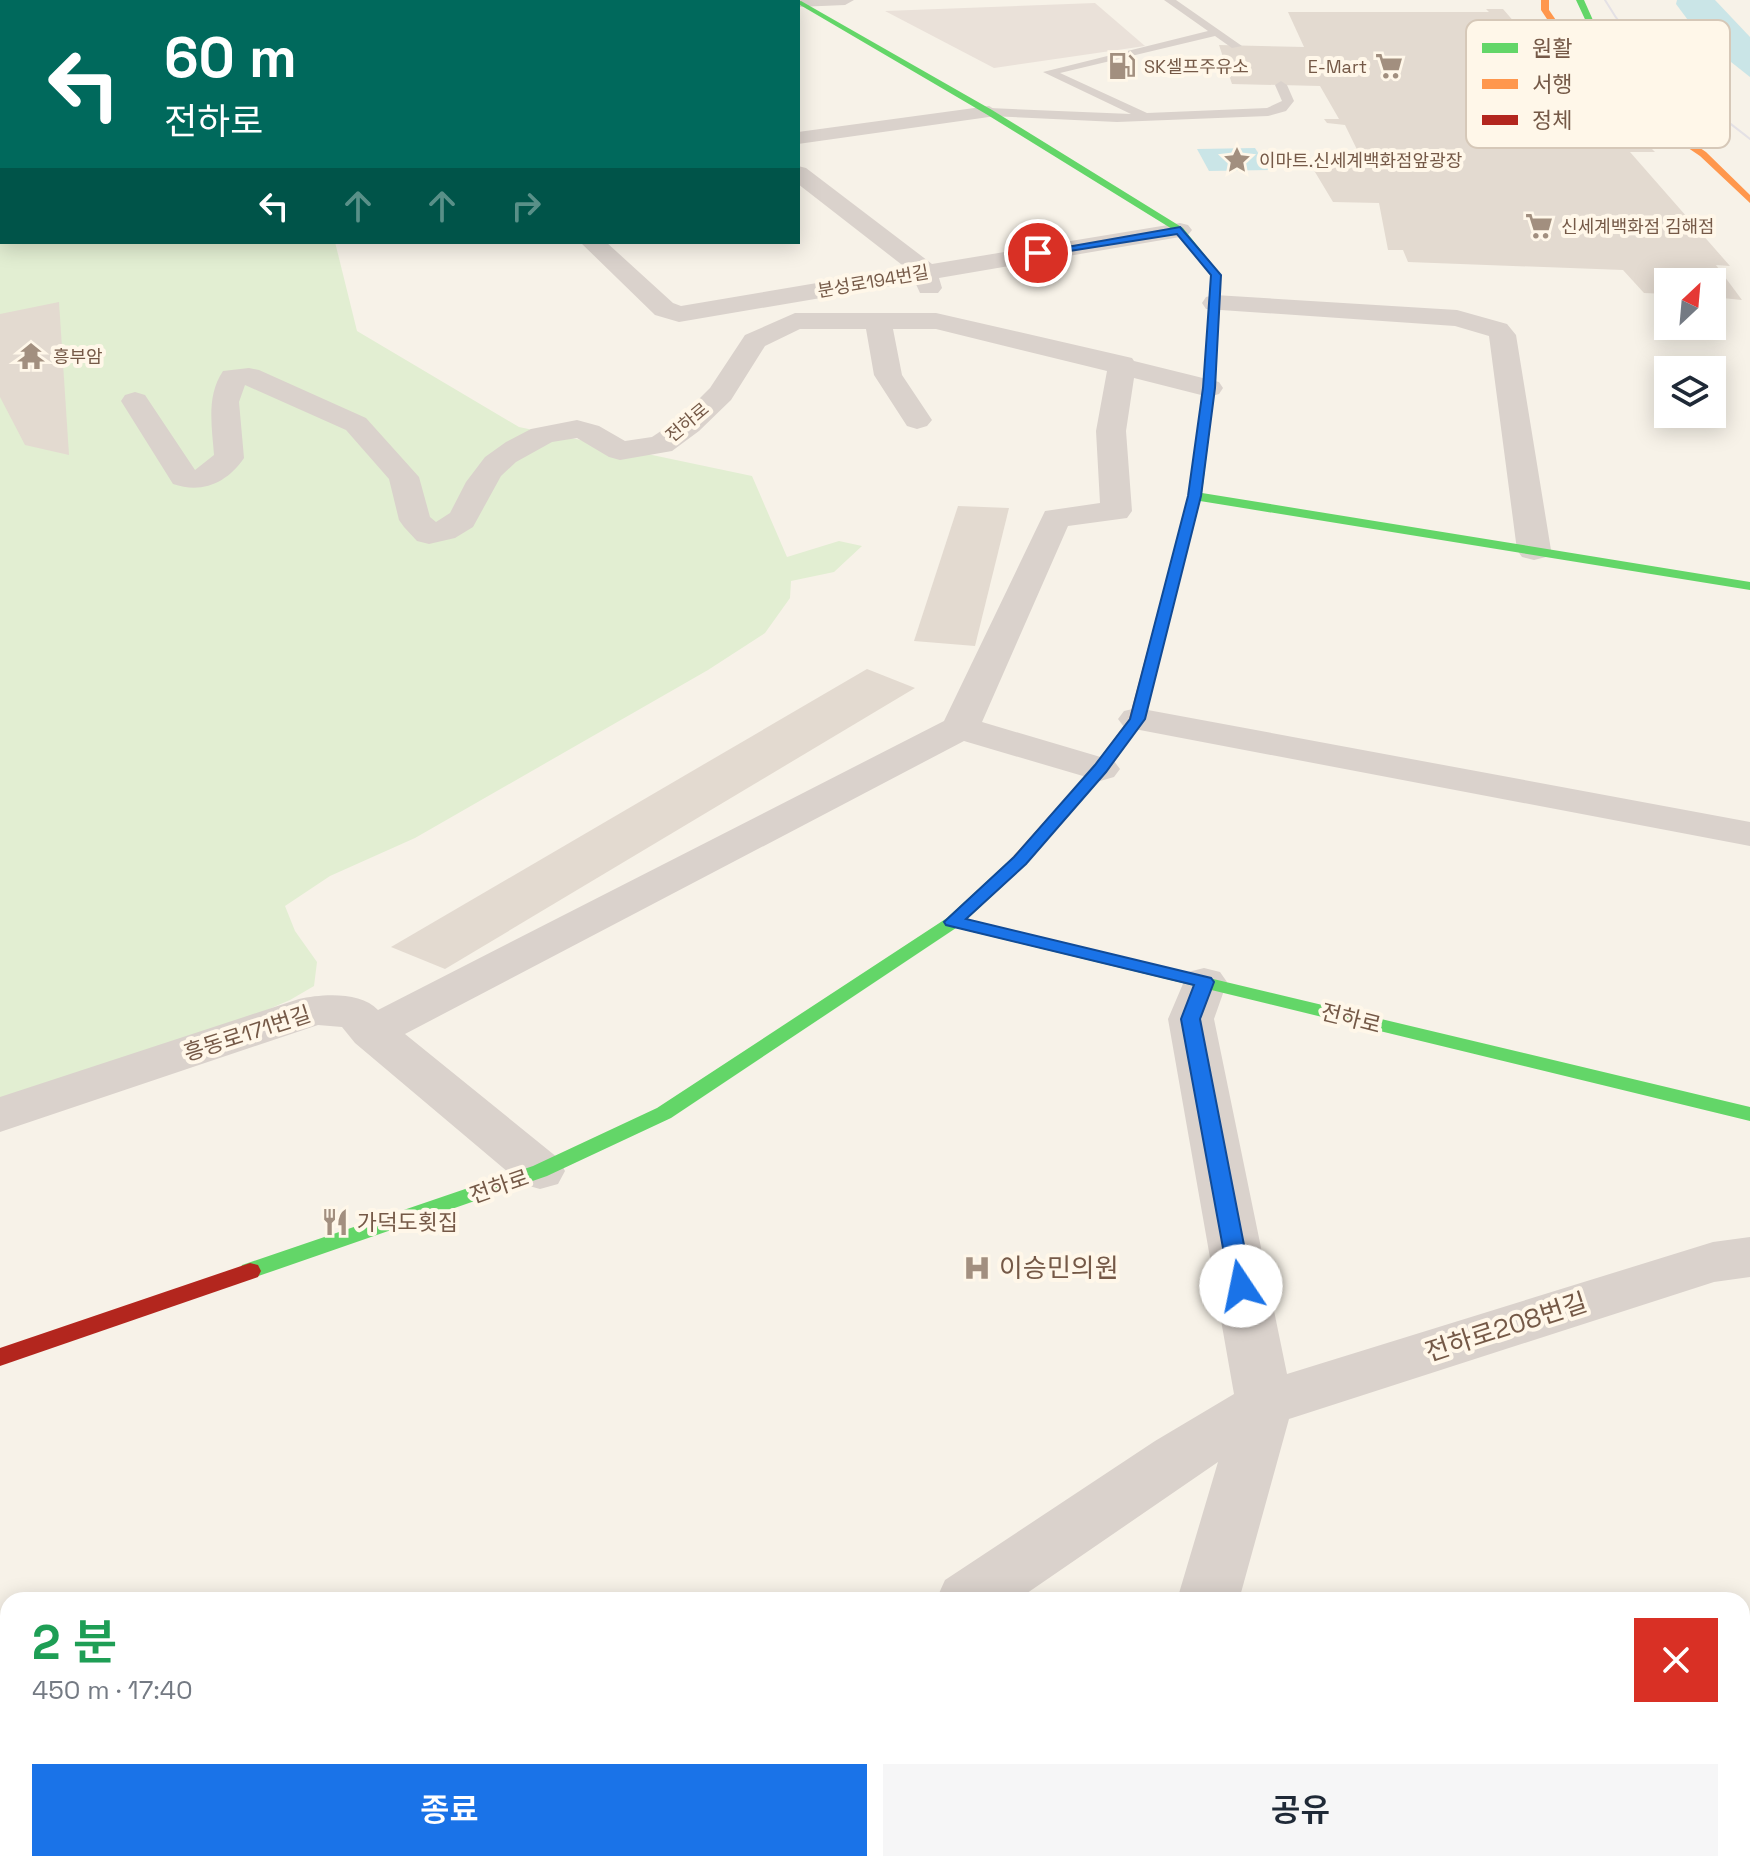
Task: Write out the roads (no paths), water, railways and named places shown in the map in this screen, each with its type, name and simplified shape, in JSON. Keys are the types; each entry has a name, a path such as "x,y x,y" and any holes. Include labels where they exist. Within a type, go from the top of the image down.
{"main road":[{"path":"1545,0 1545,10 1552,20"},
{"path":"1580,0 1589,20"},
{"name":"전하로","path":"0,1357 540,1171 664,1113 953,922 1020,860 1100,769 1137,719 1195,496 1209,388 1216,275 1180,230 989,112 800,4"},
{"path":"1694,148 1750,200"},
{"path":"1195,496 1750,586"},
{"name":"전하로","path":"953,922 1750,1114"}],"street":[{"path":"800,2 845,0"},
{"path":"800,23 826,20"},
{"path":"800,138 989,112"},
{"path":"800,175 925,271 936,321"},
{"name":"분성로194번길","path":"594,244 664,309 679,314 1180,230"},
{"path":"1215,303 1457,318 1498,330 1503,335 1534,550"},
{"name":"전하로","path":"135,401 184,477 195,481 209,475 229,458 225,402 233,377 249,376 356,424 404,477 415,520 429,534 449,532 464,519 490,470 525,442 574,428 594,433 620,451 661,445 689,425 721,394 755,341 795,321 936,321 1122,364 1209,388"},
{"path":"879,322 880,360 886,377 917,420"},
{"path":"372,1032 960,728 1056,518 1116,511 1111,431 1122,364"},
{"path":"1137,719 1750,834"},
{"path":"960,728 1100,769"},
{"path":"1204,982 1191,1019 1264,1404 1210,1592"},
{"name":"흥동로171번길","path":"0,1115 315,1010 355,1013 372,1032 540,1171"},
{"name":"전하로208번길","path":"979,1592 1176,1458 1264,1404 1713,1262 1750,1257"}],"lane":[{"path":"1169,0 1236,46"},
{"path":"1149,117 1049,72 1215,33"},
{"path":"989,112 1149,117 1268,112 1282,108 1288,101 1281,85"}],"water":[{"path":"1677,0 1715,0 1750,37 1750,77 1730,61 1730,20 1688,20 1676,4"},
{"path":"1255,148 1269,170 1209,171 1197,149"}],"tram line":[{"path":"1605,0 1618,20"},
{"path":"1730,123 1750,139"}],"place":[{"name":"SK셀프주유소","path":"1122,66"},
{"name":"E-Mart","path":"1389,66"},
{"name":"이마트.신세계백화점앞광장","path":"1237,160"},
{"name":"신세계백화점 김해점","path":"1539,226"},
{"name":"흥부암","path":"31,356"},
{"name":"가덕도횟집","path":"335,1222"},
{"name":"이승민의원","path":"977,1268"}]}
